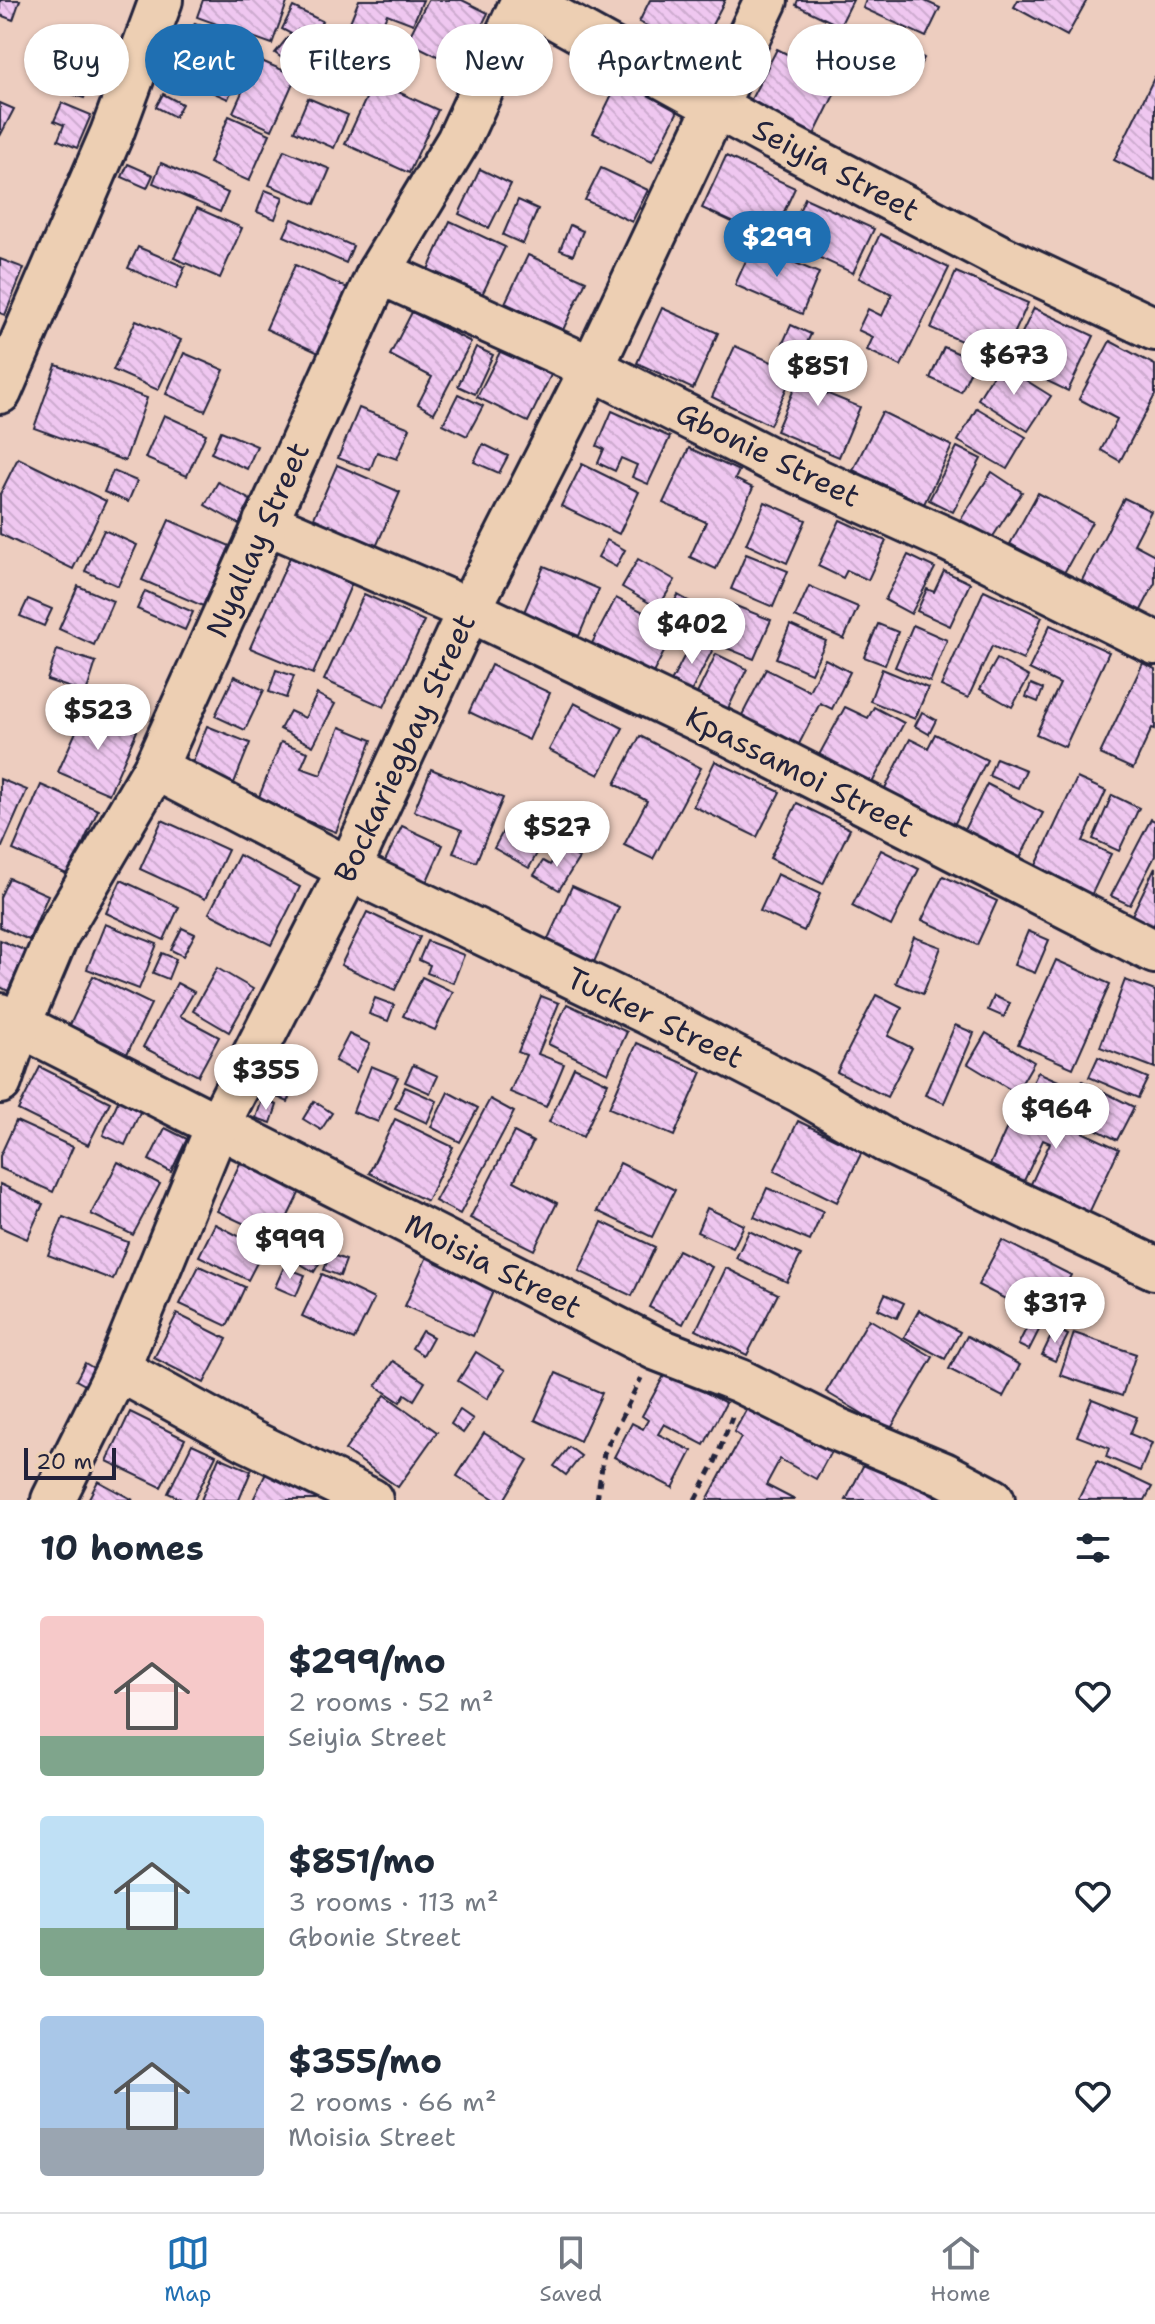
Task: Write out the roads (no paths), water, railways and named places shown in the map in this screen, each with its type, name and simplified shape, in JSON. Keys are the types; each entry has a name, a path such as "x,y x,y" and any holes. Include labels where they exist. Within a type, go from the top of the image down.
{"street":[{"path":"0,392 112,133 161,0"},
{"name":"Seiyia Street","path":"523,0 775,139 1001,257 1155,329"},
{"name":"Nyallay Street","path":"0,1082 10,1020 155,768 379,272 458,141 523,0"},
{"name":"Bockariegbay Street","path":"53,1500 118,1369 217,1127 349,869 469,610 592,368 766,0"},
{"name":"Gbonie Street","path":"379,272 592,368 770,459 949,540 1155,643"},
{"name":"Kpassamoi Street","path":"265,522 469,610 729,734 1155,952"},
{"name":"Tucker Street","path":"155,768 349,869 648,1013 802,1092 886,1141 1155,1268"},
{"name":"Moisia Street","path":"10,1020 657,1349 740,1381 834,1428 944,1474 993,1500"},
{"path":"118,1369 354,1496"}]}
